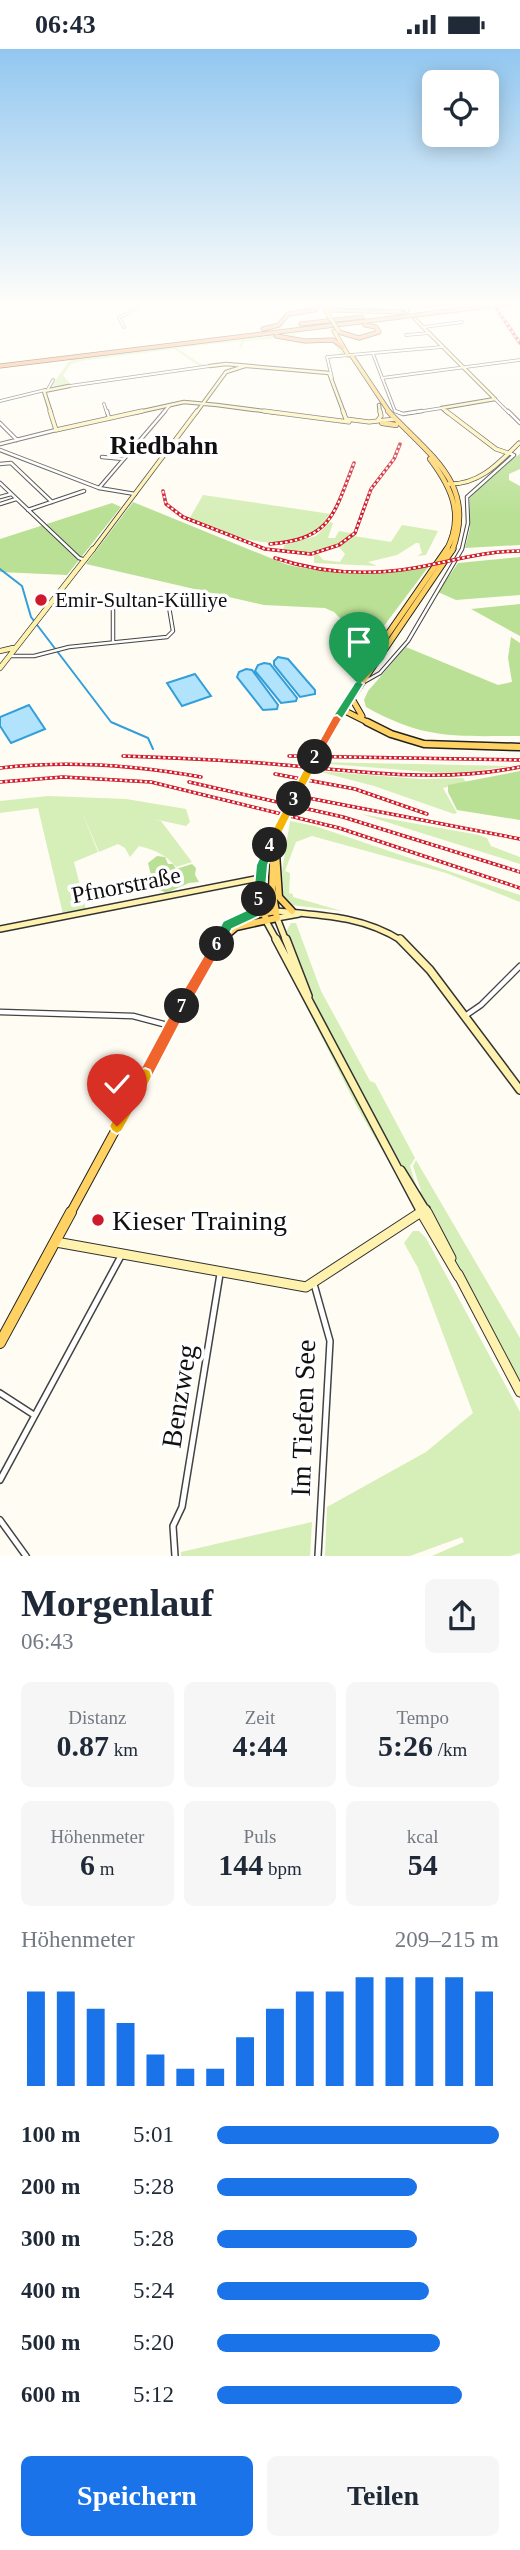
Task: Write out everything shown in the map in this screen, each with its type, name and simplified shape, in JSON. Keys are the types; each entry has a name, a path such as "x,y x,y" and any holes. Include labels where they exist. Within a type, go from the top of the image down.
{"main road":[{"path":"1,667 226,372"},
{"path":"317,372 330,374 345,419 393,421"},
{"path":"0,1343 218,943 230,923 257,909 266,849 274,841 334,724 371,665 450,557 461,528 461,507 452,484 379,405 359,372"},
{"path":"361,372 393,421"},
{"path":"467,372 495,399"},
{"path":"69,386 46,390 56,430 189,402 199,407 217,405"},
{"path":"209,394 208,400 217,405"},
{"path":"442,408 495,399"},
{"path":"199,407 217,405 335,419 382,423 393,421"},
{"path":"375,421 381,418 379,405"},
{"path":"335,419 342,418 341,408"},
{"path":"442,408 491,445 508,451"},
{"path":"452,484 476,478 520,443"},
{"path":"498,449 502,453 500,457"},
{"path":"452,484 464,485 482,478 508,451"},
{"path":"371,665 370,660 383,640 443,559 453,541 456,510 452,484"},
{"path":"457,493 464,485"},
{"path":"0,654 16,647"},
{"path":"0,654 9,656"},
{"path":"0,654 1,667"},
{"path":"351,697 360,717"},
{"path":"343,709 406,739 452,746 520,747"},
{"path":"334,724 360,717"},
{"path":"274,841 272,878 276,915 320,1025"},
{"path":"275,852 278,857 279,897 291,914"},
{"path":"260,878 272,878"},
{"name":"Pfnorstraße","path":"0,929 260,878"},
{"path":"260,895 265,917 320,1025 424,1211 520,1392"},
{"path":"218,943 236,927 265,917 305,913 360,921 401,940 430,970 520,1090"},
{"path":"283,933 291,914"},
{"path":"247,916 265,917"},
{"path":"56,1242 298,1286 314,1284 424,1211"}],"street":[{"path":"69,386 165,372"},
{"path":"331,372 332,378"},
{"path":"380,372 395,411 399,413 442,408"},
{"path":"382,378 428,372"},
{"path":"0,401 46,390 53,380"},
{"path":"495,399 520,423"},
{"path":"104,404 109,418"},
{"path":"99,488 170,405"},
{"path":"0,423 17,440"},
{"path":"0,445 56,430"},
{"path":"0,450 99,488 135,494"},
{"path":"359,684 380,673 408,641 462,549 468,523 467,497 497,468 513,458 514,455 508,451"},
{"path":"102,457 124,459"},
{"path":"0,464 9,462 52,502"},
{"path":"0,483 79,558 85,560"},
{"path":"28,510 84,491"},
{"path":"0,497 11,494"},
{"path":"0,504 16,499"},
{"path":"9,656 34,656 62,648 167,637 172,634 168,601 162,598 113,604 113,642"},
{"path":"465,1016 481,1005 520,967"},
{"path":"0,1012 133,1016 172,1026"},
{"path":"0,1481 122,1254"},
{"name":"Benzweg","path":"175,1556 173,1525 182,1507 220,1272"},
{"name":"Im Tiefen See","path":"314,1284 330,1338 318,1556"},
{"path":"0,1392 34,1415"},
{"path":"0,1520 26,1556"}],"green space":[{"path":"61,372 65,372 63,375 71,385 51,386"},
{"path":"520,454 520,469 509,474 509,480 520,486 520,545 465,548 470,528 470,498 499,468"},
{"path":"203,495 331,514 320,530 304,539 285,543 244,539 188,521"},
{"path":"133,502 285,564 303,568 357,573 429,566 368,647 334,612 325,608 264,605 86,564"},
{"path":"112,503 121,507 67,575 0,572 0,539"},
{"path":"330,522 333,523 328,538 335,538 339,531 352,533 337,544 320,551 283,552 284,545 316,536"},
{"path":"402,525 438,531 426,555 417,556 422,553 419,543 416,543 397,555 368,562 377,566 314,563 314,555 318,554 323,560 340,562 345,554 339,547 354,536 391,542"},
{"path":"520,557 520,595 456,600 438,592 458,563"},
{"path":"520,604 520,636 471,609"},
{"path":"511,637 520,643 520,736 458,736 424,731 387,718 366,707 364,700 368,691 406,647 498,685 512,682 508,658"},
{"path":"317,762 511,766 453,774"},
{"path":"317,771 421,779 463,778 466,782 443,788 457,813 454,814 374,786"},
{"path":"520,771 520,820 457,810 448,792 448,785"},
{"path":"48,796 126,799 186,809 190,822 186,826 149,818 161,821 192,862 176,867 159,853 139,846 130,857 125,848 118,844 99,852 81,810 98,852 74,862 86,909 63,914 38,808 0,813 0,801"},
{"path":"361,814 479,835 487,838 491,846 520,857 520,864"},
{"path":"290,821 315,826 520,895 520,902 446,873 312,836 296,842 285,871 290,873 289,893 293,894 293,897 342,911 291,905 284,896 282,871"},
{"path":"157,856 165,857 168,864 173,864 176,869 192,864 196,868 195,875 199,882 189,883 166,893 160,890 157,879 168,884 184,880 184,877 151,875 148,863"},
{"path":"291,923 296,923 321,991 415,1158 410,1166 417,1189 328,1033 285,934"},
{"path":"267,929 407,1189 407,1193 357,1107"},
{"path":"416,1160 520,1338 520,1383 419,1193 421,1191 413,1166"},
{"path":"413,1231 419,1231 426,1238 520,1412 520,1553 510,1556 432,1556 464,1542 462,1537 410,1556 325,1556 327,1507 426,1452 473,1413 418,1268 404,1243"},
{"path":"312,1522 310,1556 181,1556 181,1552"}],"water":[{"path":"278,657 288,659 315,690 315,694 300,697 274,665"},
{"path":"270,664 297,698 296,701 281,703 255,671 258,665"},
{"path":"252,670 278,705 277,709 263,710 237,677 239,672"},
{"path":"195,674 211,696 182,706 167,683"},
{"path":"29,705 45,729 11,743 0,726 0,717"}],"waterway":[{"path":"0,569 22,586 31,617 111,722 148,738 153,749"}],"railway":[{"path":"163,491 166,504 183,517 265,549 311,554 339,545 355,533 371,489 394,459 400,444"},
{"path":"270,544 306,537 318,530 335,510 354,463"},
{"path":"275,558 326,570 379,572 520,551"},
{"path":"123,756 244,762 402,775 461,774 520,767"},
{"path":"289,756 520,760"},
{"path":"0,768 51,764 101,765 201,777"},
{"path":"275,774 355,789 427,814"},
{"path":"0,782 63,777 151,782 339,828 520,888"},
{"path":"189,782 343,817 520,872"},
{"path":"308,798 520,839"}],"place":[{"name":"Emir-Sultan-Külliye","path":"41,600"},
{"name":"Kieser Training","path":"98,1220"}],"district":[{"name":"Riedbahn","path":"164,445"}],"route":[{"path":"117,1126 225,928 232,921 252,914 257,909 260,874 266,849 274,841 317,753 359,684"}]}
